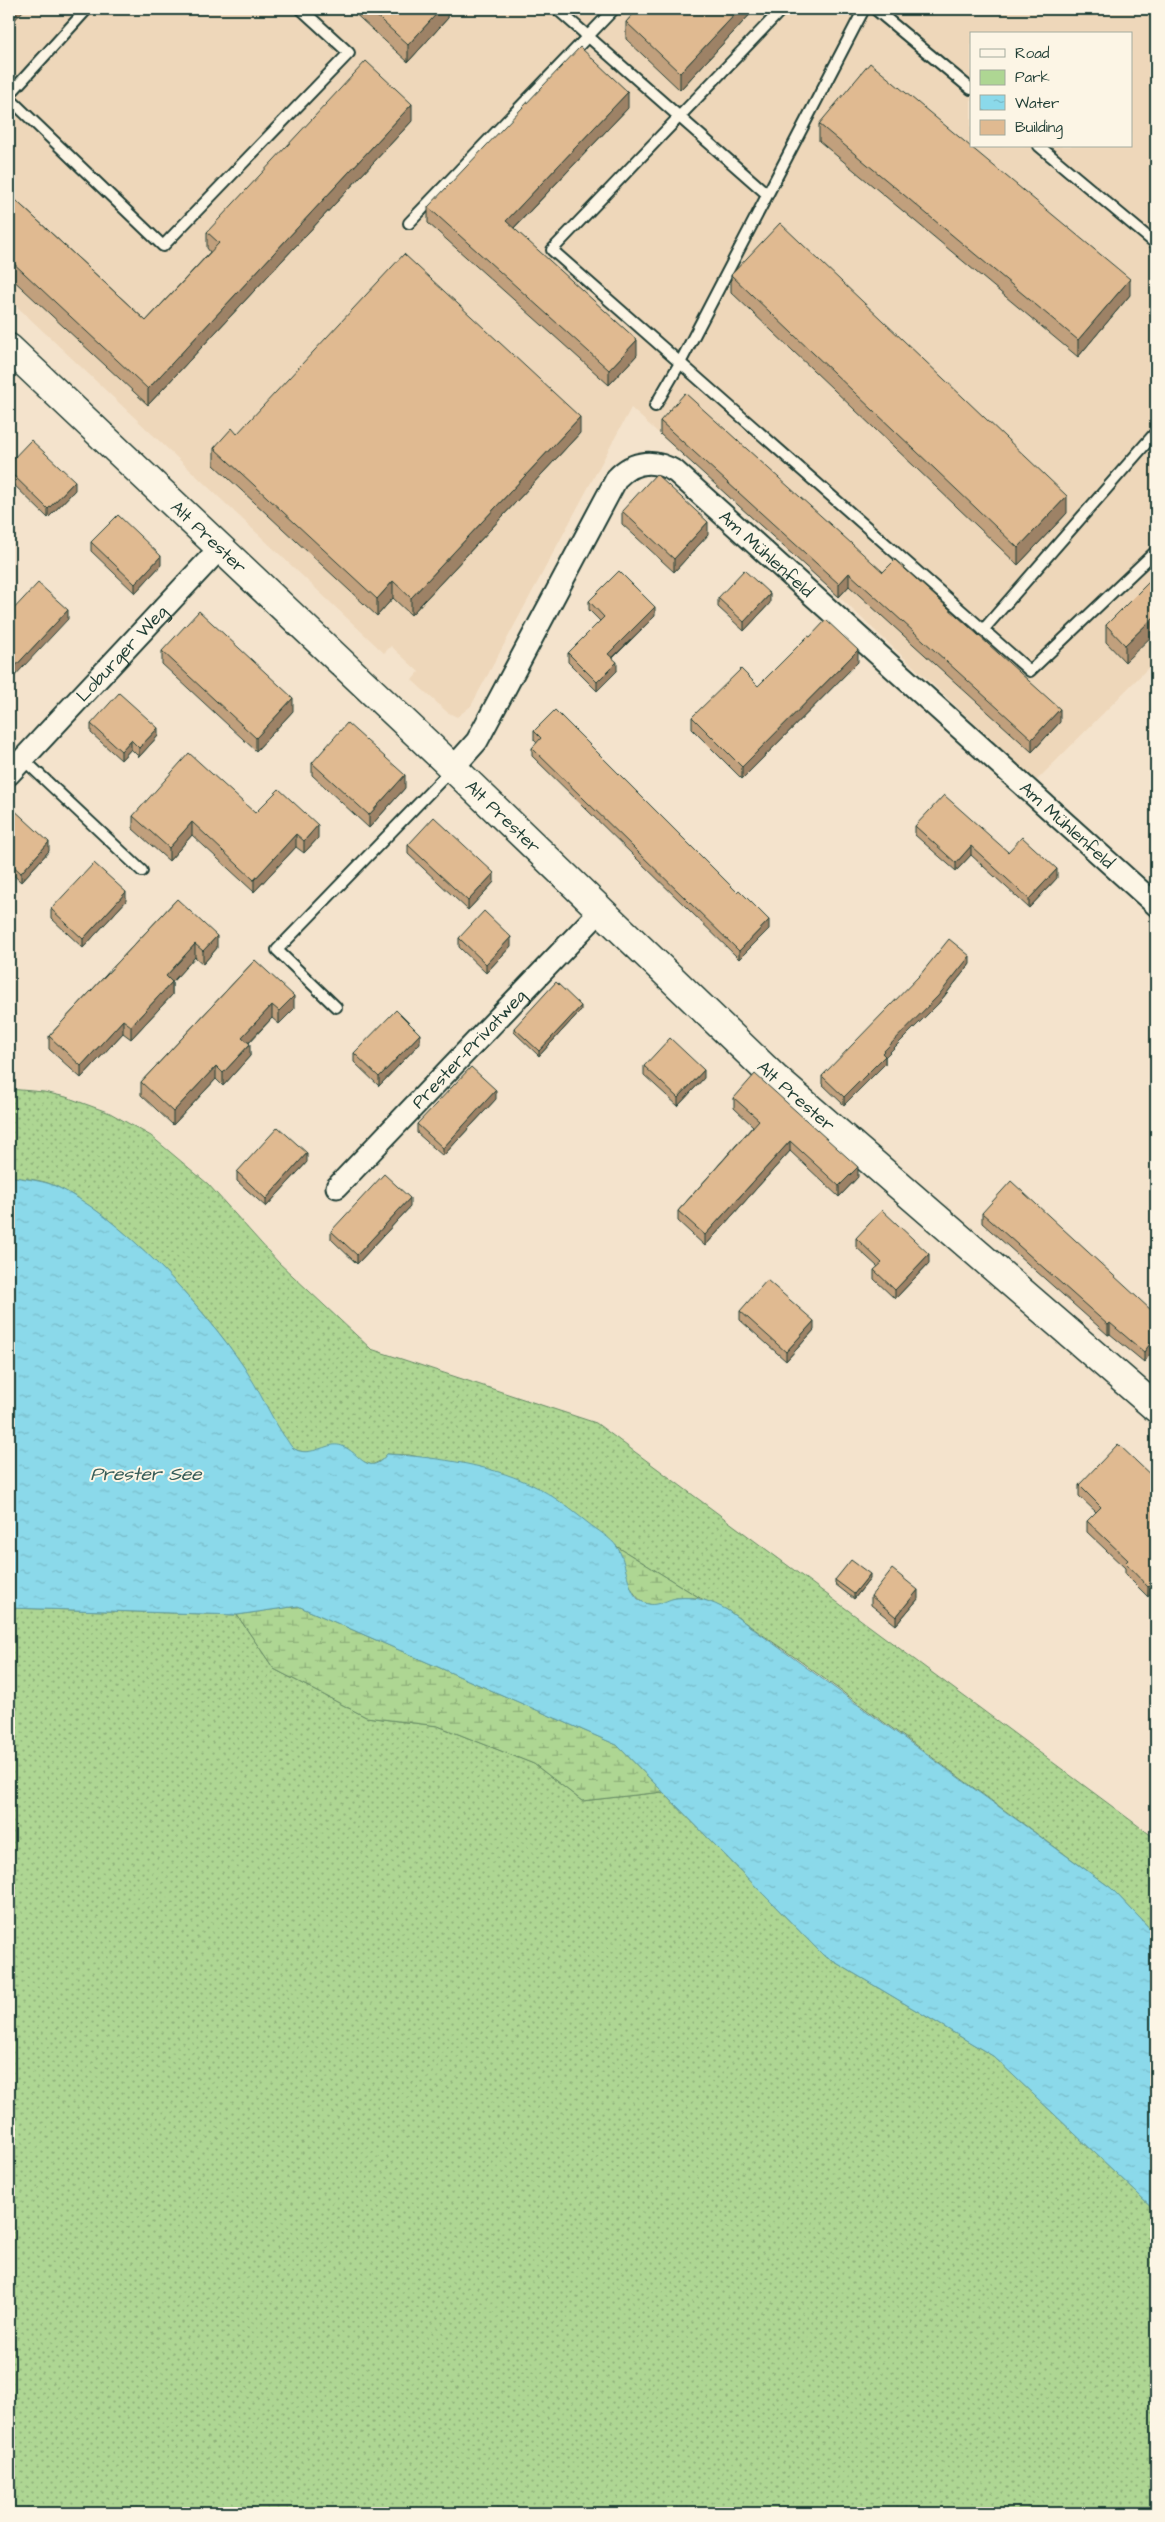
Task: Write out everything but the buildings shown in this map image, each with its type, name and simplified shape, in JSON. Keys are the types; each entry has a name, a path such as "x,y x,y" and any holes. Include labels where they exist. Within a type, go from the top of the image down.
{"main road":[{"name":"Alt Prester","path":"9,348 453,768 775,1078 1156,1408"}],"street":[{"name":"Am Mühlenfeld","path":"453,768 477,741 617,478 634,465 656,463 676,472 1156,904"},
{"name":"Loburger Weg","path":"16,766 220,548"},
{"name":"Prester-Privatweg","path":"337,1187 601,910"}],"lane":[{"path":"87,9 9,97 163,246 349,53 301,9"},
{"path":"557,9 589,35 767,194"},
{"path":"409,223 614,9"},
{"path":"782,9 552,250 1030,672 1156,551"},
{"path":"654,406 680,363 864,9"},
{"path":"875,9 970,88"},
{"path":"1041,148 1156,244"},
{"path":"983,630 1156,432"},
{"name":"Loburger Weg","path":"16,766 142,871"},
{"name":"Alt Prester","path":"336,1007 277,950 453,768"}],"shaded area":[{"path":"9,9 1156,9 1156,660 1036,781 839,597 631,408 471,706 457,717 447,712 412,680 419,672 391,646 384,653 9,299"}],"green space":[{"path":"9,1089 44,1092 66,1097 110,1113 151,1136 208,1184 278,1262 371,1349 596,1423 1156,1839 1156,1935 1111,1888 800,1661 727,1610 700,1598 616,1546 571,1510 546,1494 493,1471 409,1455 387,1454 382,1460 372,1465 327,1447 311,1452 302,1452 294,1449 282,1435 244,1368 227,1344 184,1291 159,1265 105,1217 79,1199 48,1183 9,1176"},
{"path":"616,1546 700,1598 676,1598 658,1605 648,1604 640,1600 630,1584"},
{"path":"298,1606 617,1745 663,1792 582,1801 534,1764 438,1726 366,1717 274,1669 237,1615"},
{"path":"9,1608 237,1615 274,1669 366,1717 438,1726 534,1764 582,1801 663,1792 823,1955 993,2056 1156,2211 1156,2513 9,2513"}],"water":[{"name":"Prester See","path":"9,1176 48,1183 79,1199 105,1217 158,1264 227,1343 244,1367 279,1428 293,1448 298,1451 308,1452 333,1445 341,1446 367,1463 373,1464 379,1462 387,1454 455,1462 489,1469 539,1488 608,1537 617,1547 633,1592 641,1601 656,1604 673,1599 691,1598 715,1604 727,1610 1111,1888 1156,1935 1156,2211 993,2056 823,1955 617,1745 298,1606 237,1615 9,1608"}]}
